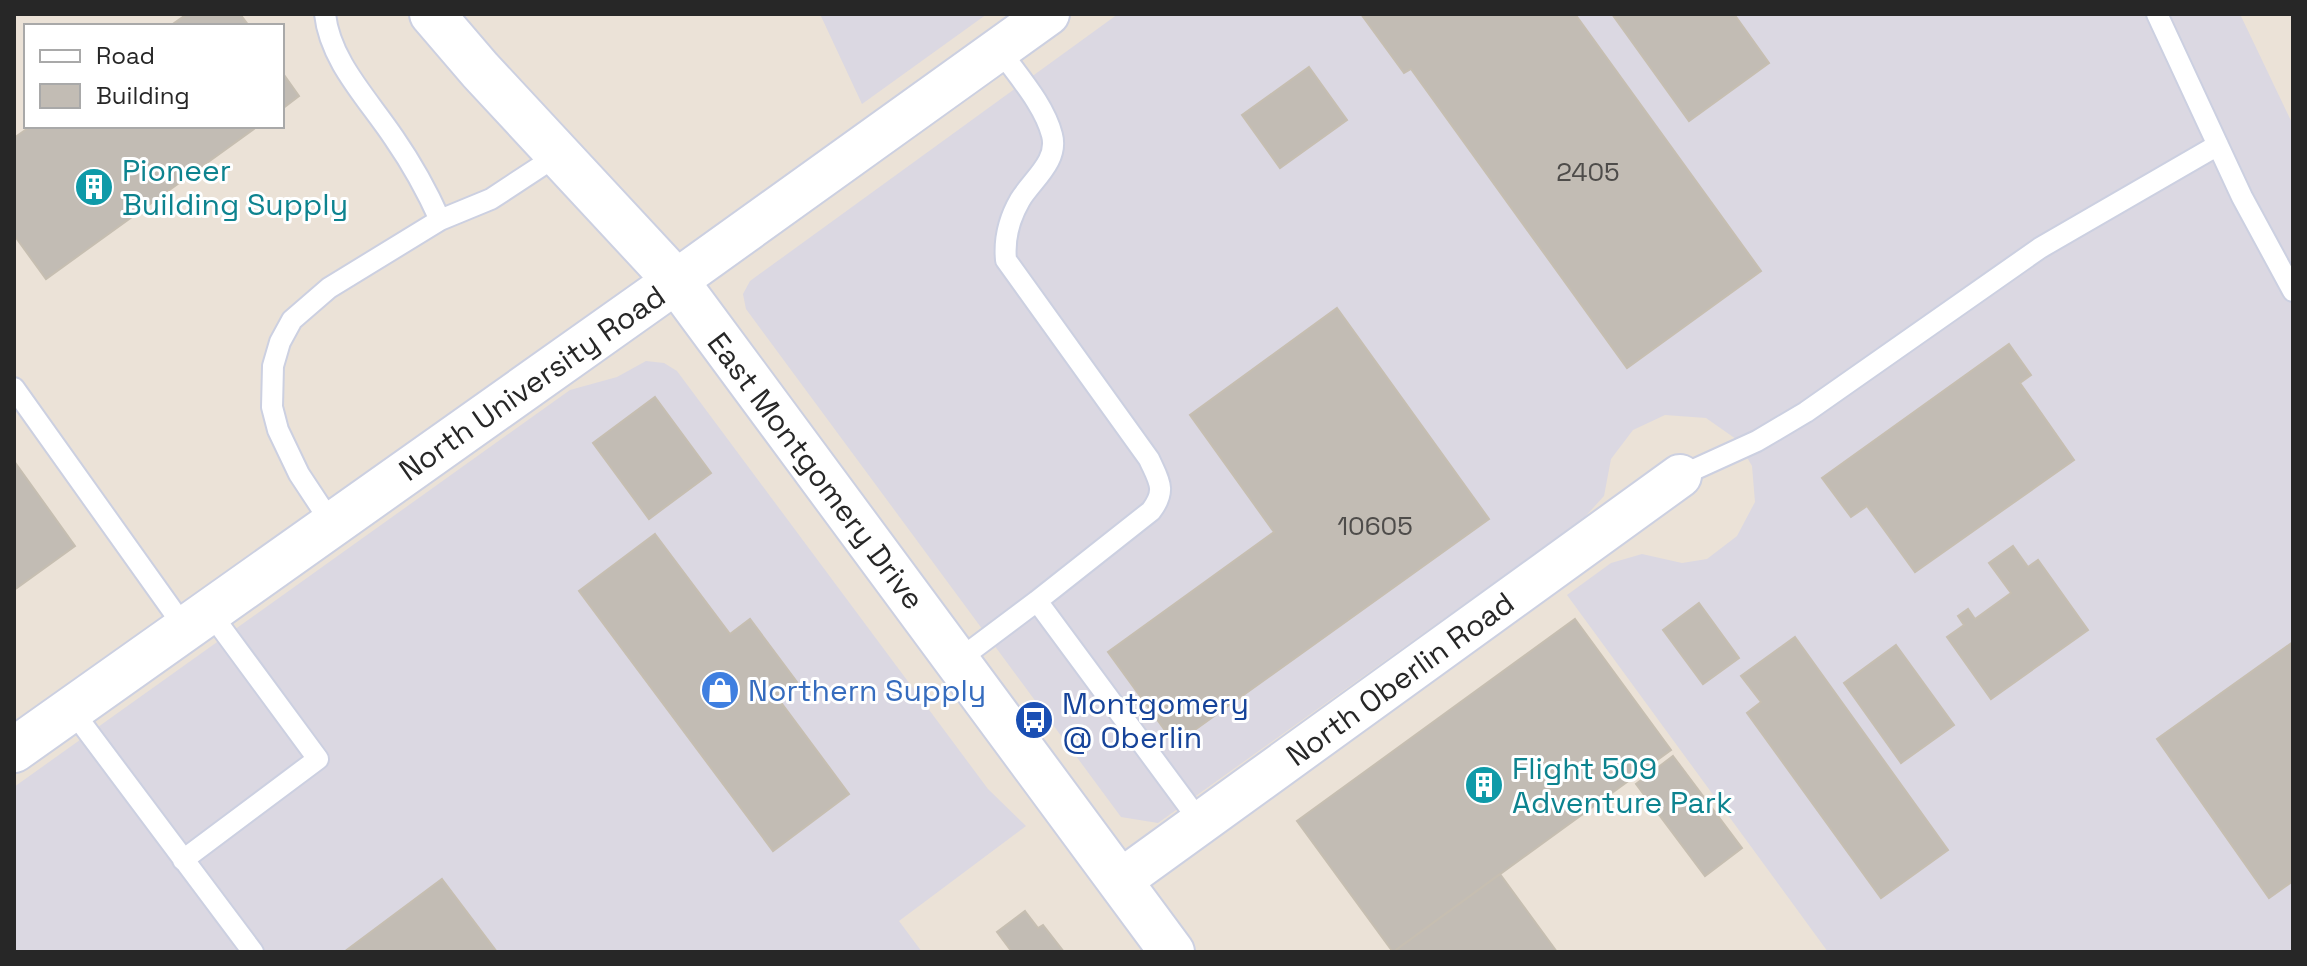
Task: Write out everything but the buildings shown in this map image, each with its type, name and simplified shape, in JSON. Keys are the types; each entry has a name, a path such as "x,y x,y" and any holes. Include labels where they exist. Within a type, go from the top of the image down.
{"main road":[{"name":"East Montgomery Drive","path":"432,14 676,281 1172,952"},
{"name":"North University Road","path":"14,750 676,281"}],"street":[{"name":"North University Road","path":"676,281 1048,14"},
{"name":"North Oberlin Road","path":"1120,881 1680,476"}],"lane":[{"path":"325,14 327,36 425,187 440,220"},
{"path":"2157,14 2242,197 2293,291"},
{"path":"957,661 1151,511 1160,499 1160,484 1149,459 1006,260 1004,241 1010,223 1020,200 1051,156 1053,138 1046,117 999,49"},
{"path":"1680,476 1757,441 1806,412 2040,248 2218,145"},
{"path":"332,524 299,474 278,430 272,407 273,366 280,342 292,320 329,288 440,220 491,199 558,155"},
{"path":"14,388 197,619 318,759 183,860"},
{"path":"1037,601 1201,823"},
{"path":"71,709 253,952"}],"shaded area":[{"path":"820,14 987,14 862,104"},
{"path":"1118,14 2240,14 2293,125 2293,952 1828,952 1567,595 1611,563 1642,554 1682,563 1707,559 1737,536 1755,502 1752,466 1736,439 1706,418 1665,415 1633,430 1611,459 1604,496 1583,519 1158,823 1121,817 746,309 743,294 750,281"},
{"path":"646,361 664,363 677,371 988,789 1026,826 899,921 922,952 14,952 14,787 570,390 617,377"}],"place":[{"name":"Pioneer Building Supply","path":"94,187"},
{"name":"Northern Supply","path":"720,690"},
{"name":"Montgomery @ Oberlin","path":"1034,720"},
{"name":"Flight 509 Adventure Park","path":"1484,785"}]}
